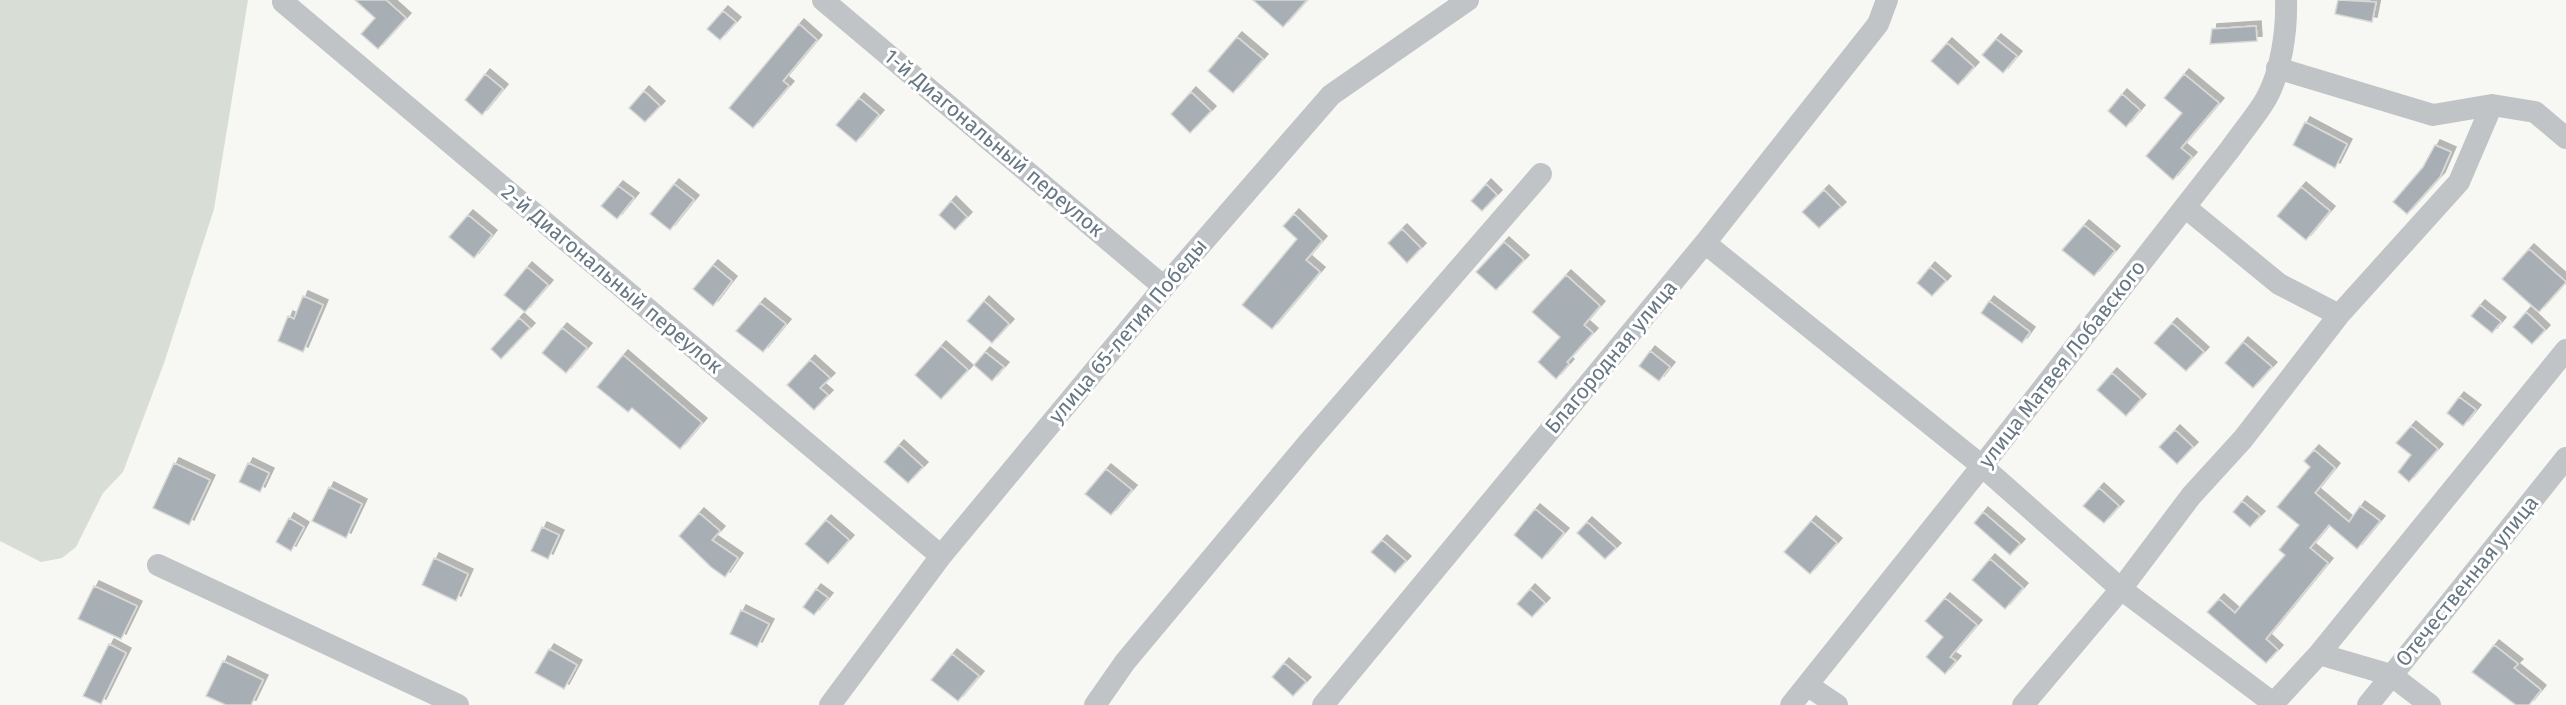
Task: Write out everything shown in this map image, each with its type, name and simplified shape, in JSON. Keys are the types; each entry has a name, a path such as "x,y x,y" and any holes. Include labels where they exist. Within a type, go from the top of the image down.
{"street":[{"name":"1-й Диагональный переулок","path":"823,0 1164,287"},
{"name":"улица 65-летия Победы","path":"830,705 941,556 1164,287 1331,95 1468,0"},
{"name":"Благородная улица","path":"1323,705 1705,243 1878,24 1887,0"},
{"name":"улица Матвея Лобавского","path":"1791,705 2185,207 2266,98 2277,68 2287,14 2286,0"},
{"name":"2-й Диагональный переулок","path":"284,1 941,556"},
{"path":"2277,68 2433,115 2492,105 2535,112 2566,138"},
{"path":"2023,705 2121,589 2191,496 2242,439 2338,315 2459,182 2492,105"},
{"path":"1095,705 1125,662 1308,443 1541,174"},
{"path":"2185,207 2279,284 2338,315"},
{"path":"1705,243 1982,466 2121,589 2272,704 2319,654 2566,350"},
{"name":"Отечественная улица","path":"2368,705 2566,458"},
{"path":"158,565 458,705"},
{"path":"2319,654 2391,675 2430,705"},
{"path":"1807,685 1837,705"}],"shaded area":[{"path":"0,0 248,0 214,209 164,363 123,472 103,493 76,547 62,558 41,562 0,541"}],"building":[{"path":"355,0 386,0 406,18 378,49 361,34 375,18"},
{"path":"1253,0 1307,0 1283,27"},
{"path":"2338,0 2376,2 2372,22 2335,14"},
{"path":"723,11 736,22 720,40 707,29"},
{"path":"799,24 817,40 783,81 789,86 753,128 729,108"},
{"path":"2256,26 2257,41 2210,44 2212,29"},
{"path":"1237,37 1263,59 1233,93 1208,71"},
{"path":"1996,39 2017,56 2003,73 1982,55"},
{"path":"1947,43 1974,67 1958,85 1931,61"},
{"path":"485,74 503,89 482,115 465,100"},
{"path":"2184,74 2219,103 2181,148 2192,157 2173,180 2146,156 2182,113 2164,98"},
{"path":"644,91 660,106 645,122 629,108"},
{"path":"1191,92 1211,111 1190,133 1171,114"},
{"path":"2122,94 2140,110 2126,127 2108,111"},
{"path":"859,98 879,115 856,142 836,125"},
{"path":"2305,122 2347,144 2335,168 2293,145"},
{"path":"2435,145 2451,152 2440,177 2407,214 2393,202 2423,167"},
{"path":"674,184 694,200 670,230 650,214"},
{"path":"1486,184 1497,195 1482,211 1471,201"},
{"path":"618,186 634,198 617,219 601,206"},
{"path":"2301,187 2330,211 2306,240 2277,216"},
{"path":"1824,190 1841,207 1819,228 1802,212"},
{"path":"951,201 967,217 955,230 939,215"},
{"path":"1294,214 1322,241 1306,260 1320,272 1272,329 1242,305 1297,239 1283,226"},
{"path":"468,215 492,235 474,258 449,237"},
{"path":"2084,225 2115,251 2094,276 2062,250"},
{"path":"1402,229 1421,248 1407,263 1388,243"},
{"path":"1504,242 1524,260 1496,290 1476,272"},
{"path":"2529,249 2566,282 2539,312 2502,279"},
{"path":"713,265 732,281 713,306 693,289"},
{"path":"527,267 548,285 525,312 504,295"},
{"path":"1930,267 1946,281 1932,296 1917,283"},
{"path":"1566,275 1600,306 1584,325 1593,333 1567,362 1569,364 1556,379 1538,362 1560,337 1532,312"},
{"path":"303,296 323,305 303,352 278,341 288,316 294,319"},
{"path":"984,301 1009,324 992,343 967,321"},
{"path":"1989,301 2030,332 2022,343 1981,313"},
{"path":"760,303 786,324 763,352 736,331"},
{"path":"2480,305 2501,322 2492,333 2471,316"},
{"path":"2526,312 2545,330 2532,344 2513,327"},
{"path":"519,318 530,328 501,359 491,349"},
{"path":"2172,323 2204,352 2186,371 2154,343"},
{"path":"562,328 587,348 566,373 542,353"},
{"path":"2243,342 2272,367 2253,388 2225,363"},
{"path":"941,346 968,370 941,399 915,375"},
{"path":"1650,351 1670,367 1659,381 1639,366"},
{"path":"985,352 1004,367 992,381 974,365"},
{"path":"623,355 702,423 680,449 632,408 628,412 597,387"},
{"path":"810,360 830,378 820,388 828,395 814,410 787,385"},
{"path":"2112,373 2141,399 2126,416 2097,390"},
{"path":"2459,397 2476,410 2463,426 2447,413"},
{"path":"2411,426 2438,449 2409,482 2398,472 2411,455 2396,443"},
{"path":"2175,430 2193,447 2177,464 2159,447"},
{"path":"899,445 923,467 908,483 884,462"},
{"path":"2314,450 2335,468 2315,493 2349,522 2360,506 2380,521 2357,549 2329,525 2310,548 2328,563 2266,639 2278,650 2266,663 2207,612 2219,599 2235,613 2285,555 2279,550 2299,525 2277,507 2310,467 2304,461"},
{"path":"174,463 210,480 189,525 153,508"},
{"path":"248,463 269,473 260,492 239,482"},
{"path":"1106,469 1132,490 1111,515 1085,494"},
{"path":"329,487 362,504 346,538 312,521"},
{"path":"2099,488 2119,506 2104,523 2083,506"},
{"path":"2242,501 2260,516 2250,527 2233,512"},
{"path":"1535,509 1564,533 1542,559 1514,535"},
{"path":"1983,512 2020,544 2010,555 1974,523"},
{"path":"699,513 720,531 712,540 738,558 725,577 711,567 679,536"},
{"path":"289,518 304,527 291,551 276,542"},
{"path":"826,520 849,540 828,564 805,544"},
{"path":"1811,521 1837,543 1810,574 1784,552"},
{"path":"1587,522 1616,548 1605,559 1577,533"},
{"path":"542,527 559,535 548,559 531,551"},
{"path":"1382,540 1406,561 1395,573 1371,552"},
{"path":"434,558 468,574 456,601 422,585"},
{"path":"1990,559 2023,588 2005,609 1972,580"},
{"path":"94,586 137,606 121,639 78,619"},
{"path":"816,589 828,598 814,615 803,607"},
{"path":"1530,589 1545,603 1532,617 1517,604"},
{"path":"1945,598 1977,625 1950,657 1956,661 1945,674 1926,657 1943,637 1925,621"},
{"path":"741,610 769,624 757,647 730,634"},
{"path":"109,644 126,653 101,704 83,696"},
{"path":"2494,645 2518,664 2514,668 2541,690 2529,705 2516,705 2472,672"},
{"path":"549,649 577,665 564,689 535,673"},
{"path":"952,654 979,676 958,701 931,680"},
{"path":"223,661 263,680 251,705 226,705 206,696"},
{"path":"1284,663 1306,682 1293,696 1272,677"}]}
